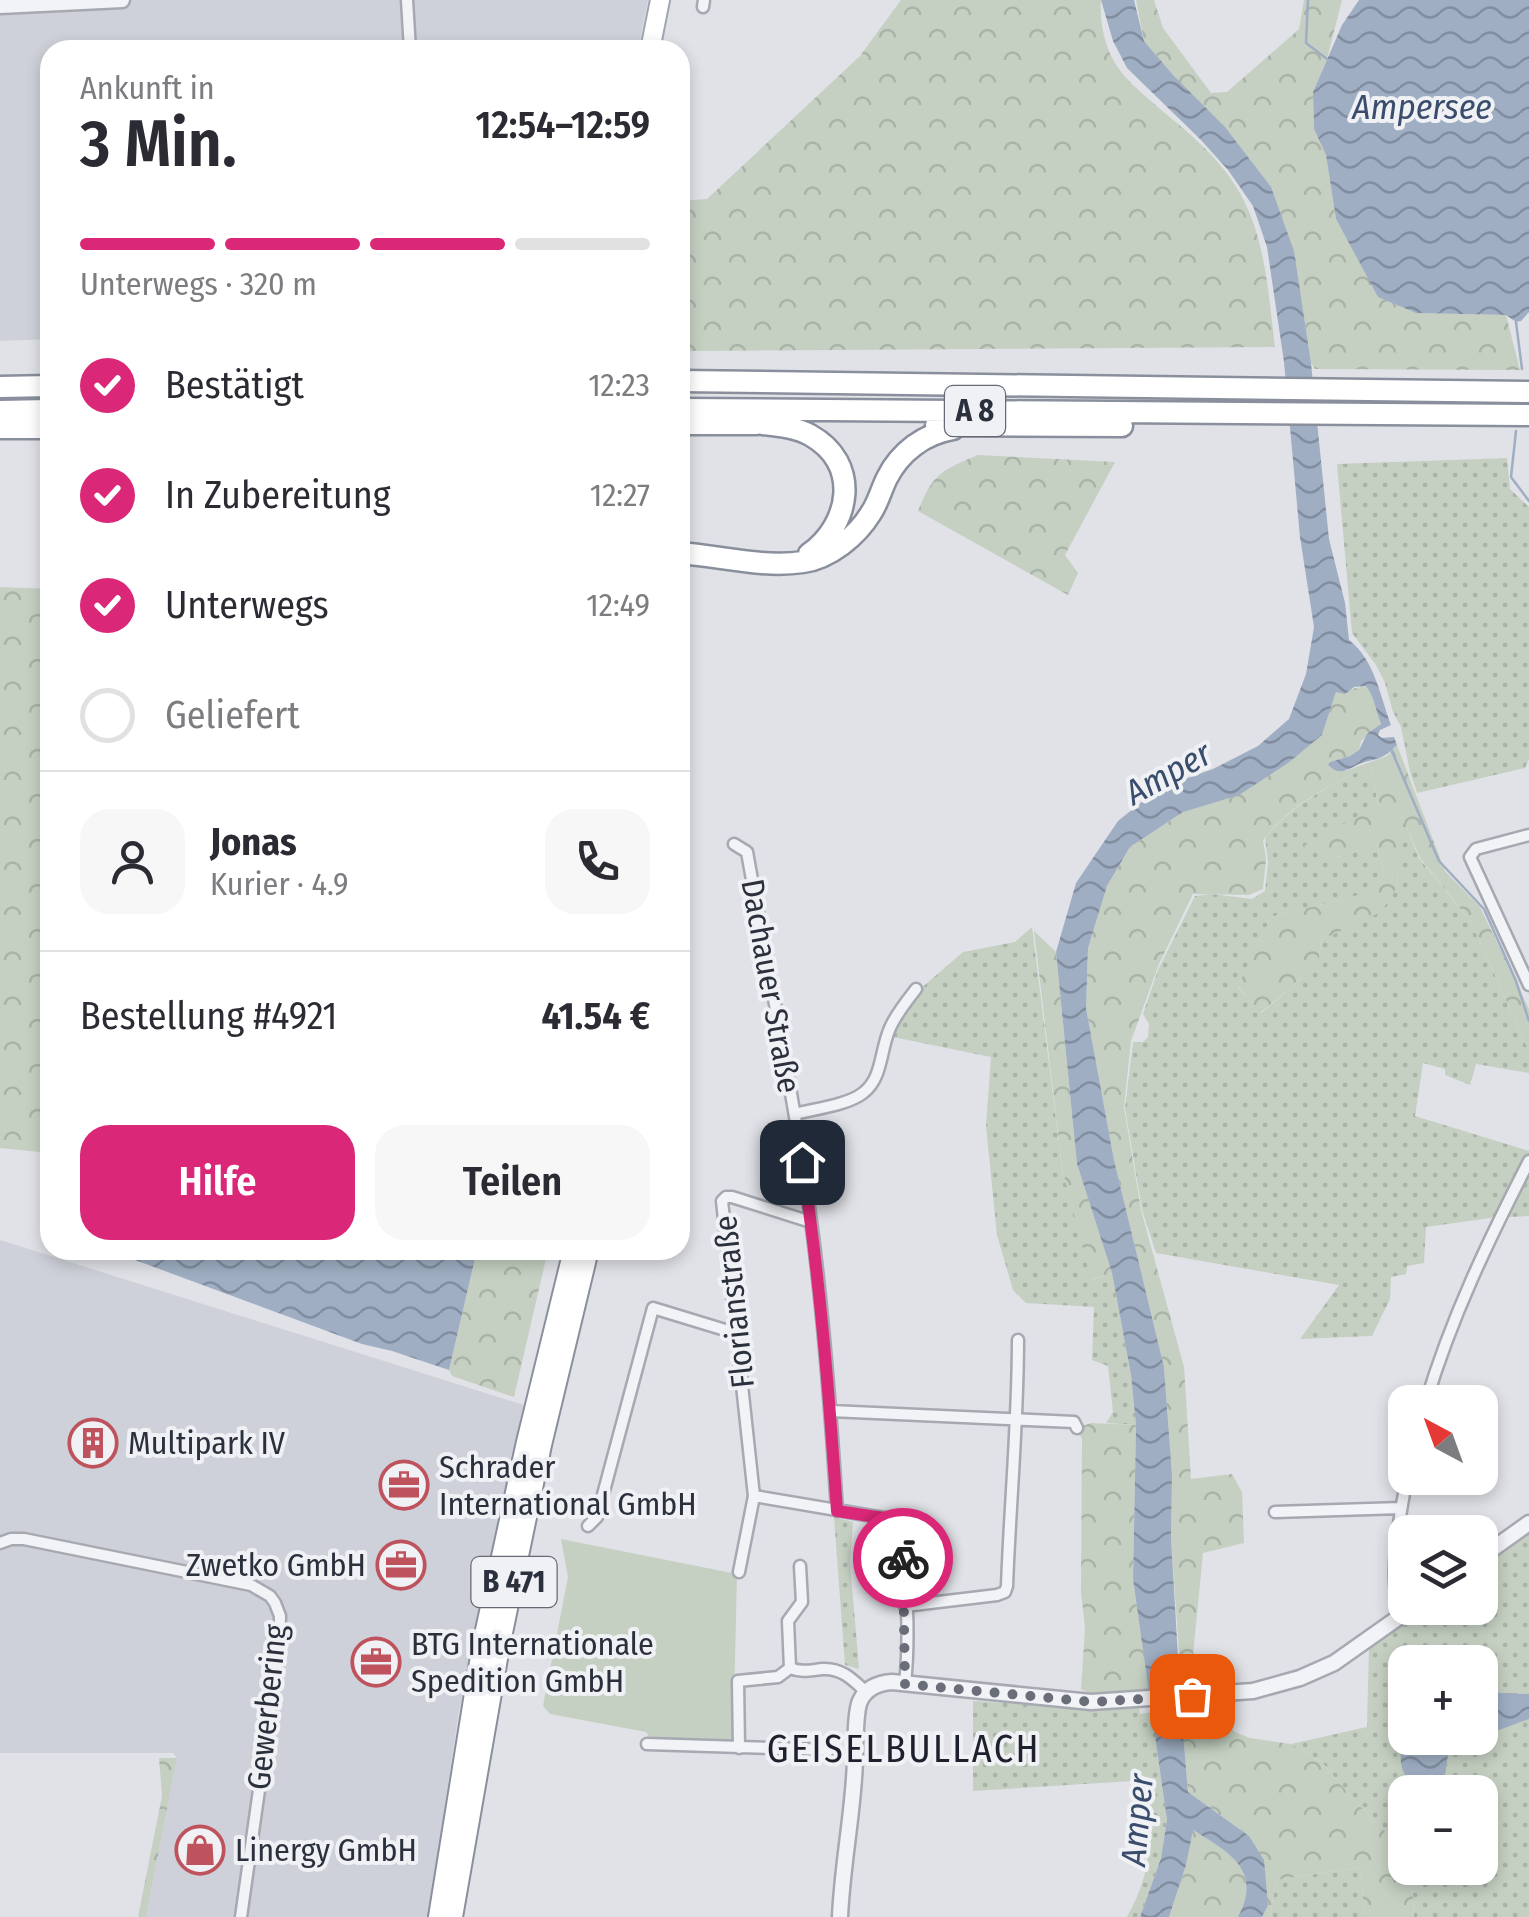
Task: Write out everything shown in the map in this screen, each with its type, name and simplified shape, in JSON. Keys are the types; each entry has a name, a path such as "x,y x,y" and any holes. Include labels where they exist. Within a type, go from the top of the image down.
{"highway":[{"name":"A 8","path":"690,381 1529,392"},
{"path":"0,387 40,386"},
{"name":"A 8","path":"690,409 1271,418 1344,414 1529,415"},
{"path":"0,411 40,410"},
{"path":"690,424 1105,426 1271,418"},
{"path":"763,424 812,436 832,455 844,482 842,511 830,535 809,554 787,562"},
{"path":"690,554 711,559 787,562 819,557 846,541 872,512 887,478 909,450 924,438 943,431 975,426"},
{"path":"0,428 40,428"},
{"path":"690,567 711,559"}],"main road":[{"path":"652,40 660,0"},
{"name":"B 471","path":"438,1917 482,1644 571,1260"},
{"name":"B 471","path":"453,1917 504,1628 587,1260"}],"street":[{"path":"0,6 122,0"},
{"path":"407,0 409,40"},
{"path":"1529,835 1476,849 1470,857 1529,985"},
{"name":"Dachauer Straße","path":"734,844 747,852 795,1114 811,1222 837,1511"},
{"path":"795,1114 851,1100 876,1080 888,1032 916,989"},
{"path":"1431,1385 1472,1280 1529,1160"},
{"name":"Florianstraße","path":"738,1572 754,1496 722,1201 732,1196 811,1222"},
{"path":"588,1526 597,1516 653,1308 735,1333"},
{"path":"906,1606 1004,1592 1007,1586 1018,1340"},
{"path":"830,1411 1074,1422 1077,1428"},
{"path":"1400,1515 1404,1495"},
{"path":"754,1496 884,1518 899,1530 906,1606 905,1684"},
{"path":"1274,1512 1401,1508"},
{"path":"1498,1545 1529,1523"},
{"name":"Gewerbering","path":"0,1543 24,1539 207,1574 260,1589 275,1603 280,1616 279,1649 241,1917"},
{"path":"790,1668 788,1621 802,1602 800,1566"},
{"path":"840,1917 858,1706 866,1692 881,1683 1092,1702 1253,1692 1334,1664 1388,1625"},
{"path":"790,1668 800,1672 837,1670 866,1692"},
{"path":"739,1748 738,1681 778,1677 790,1668"},
{"path":"647,1744 830,1750"}],"shaded area":[{"path":"0,0 648,0 640,40 40,40 40,339 0,341"},
{"path":"0,1240 40,1253 40,1260 63,1260 527,1406 459,1711 428,1917 146,1917 177,1758 173,1753 0,1753"}],"green space":[{"path":"901,0 1101,0 1104,34 1117,66 1210,154 1245,204 1264,264 1275,347 690,351 690,200 707,199 860,56"},
{"path":"1136,0 1154,0 1163,28 1211,93 1227,92 1299,29 1304,0 1342,0 1327,59 1313,92 1314,129 1326,155 1336,219 1379,297 1416,313 1506,315 1520,370 1315,369 1294,254 1175,77 1144,41"},
{"path":"978,455 1115,462 1065,555 1078,573 1068,595 918,511 940,474"},
{"path":"1507,458 1510,489 1529,507 1529,759 1525,768 1417,793 1401,727 1385,683 1352,633 1337,464"},
{"path":"0,587 40,589 40,1152 0,1148"},
{"path":"1366,686 1381,724 1361,741 1359,750 1330,762 1345,771 1387,756 1397,745 1445,871 1480,907 1529,1009 1529,1051 1471,922 1420,858 1401,814 1397,887 1381,912 1321,940 1319,959 1260,1013 1238,986 1271,917 1371,892 1384,873 1377,844 1329,860 1304,846 1378,805 1371,766 1312,796 1274,827 1263,840 1263,889 1249,895 1193,894 1159,964 1131,1041 1124,1107 1141,1210 1184,1367 1191,1479 1232,1474 1242,1492 1244,1543 1203,1553 1193,1655 1212,1685 1186,1686 1180,1666 1171,1538 1172,1475 1164,1367 1114,1160 1086,1008 1088,948 1107,886 1130,847 1183,812 1322,735 1336,692"},
{"path":"1371,765 1378,805 1329,860 1377,844 1384,873 1372,892 1271,917 1238,987 1261,1013 1319,959 1321,940 1381,911 1397,887 1400,811 1419,858 1471,922 1529,1051 1529,1073 1476,1064 1470,1085 1445,1075 1445,1069 1423,1063 1415,1116 1529,1151 1529,1216 1426,1227 1424,1263 1407,1266 1406,1274 1391,1277 1390,1299 1372,1336 1300,1339 1339,1285 1156,1253 1142,1210 1125,1108 1133,1042 1143,1042 1148,1037 1149,1024 1143,1014 1158,970 1195,896 1252,899 1265,891 1265,838 1300,805"},
{"path":"1032,927 1062,1167 1092,1280 1112,1273 1136,1425 1106,1423 1113,1412 1108,1366 1092,1360 1094,1307 1026,1303 1013,1290 997,1235 986,1126 991,1057 893,1037 911,997 963,952 1015,942"},
{"path":"1034,931 1056,952 1077,1164 1112,1273 1091,1280 1062,1167"},
{"path":"475,1260 546,1260 514,1397 452,1376 449,1370"},
{"path":"1091,1423 1136,1425 1133,1579 1149,1690 1091,1694 1081,1689 1085,1627 1081,1592 1082,1439 1077,1428"},
{"path":"834,1517 853,1522 850,1562 859,1669 845,1665"},
{"path":"1529,1531 1529,1917 1414,1917 1412,1885 1498,1885 1498,1775 1388,1775 1388,1835 1321,1761 1291,1744 1367,1727 1369,1649 1403,1625 1498,1625 1498,1554"},
{"path":"561,1539 737,1574 733,1744 653,1742 646,1732 550,1714 543,1706 568,1577"},
{"path":"973,1701 1139,1707 1140,1714 1153,1712 1167,1820 1161,1858 1140,1917 1127,1917 1147,1866 1149,1780 973,1791"},
{"path":"1227,1704 1226,1723 1235,1732 1291,1744 1321,1761 1388,1835 1388,1885 1412,1885 1414,1917 1364,1917 1361,1867 1276,1880 1270,1917 1262,1917 1268,1904 1249,1836 1188,1792 1181,1708"},
{"path":"159,1758 177,1758 146,1917 138,1917 162,1796"},
{"path":"1192,1829 1229,1854 1244,1874 1245,1900 1238,1917 1169,1917 1186,1865"},
{"path":"1361,1867 1364,1917 1270,1917 1276,1880"}],"water":[{"path":"1101,0 1134,0 1144,41 1225,127 1271,187 1294,251 1311,363 1329,539 1345,603 1349,640 1371,668 1391,725 1378,735 1394,737 1397,745 1384,756 1344,771 1328,765 1359,750 1367,734 1381,724 1366,686 1354,687 1345,694 1336,692 1322,735 1288,763 1239,795 1183,812 1130,847 1107,886 1088,948 1086,1008 1114,1160 1164,1367 1188,1792 1249,1836 1264,1860 1268,1905 1262,1917 1238,1917 1245,1900 1244,1874 1229,1855 1193,1830 1169,1917 1140,1917 1161,1858 1167,1820 1133,1579 1136,1425 1112,1273 1077,1164 1056,952 1076,883 1118,821 1159,788 1213,769 1258,746 1289,719 1306,674 1314,627 1267,247 1253,206 1228,170 1127,68 1113,41"},
{"name":"Ampersee","path":"1359,0 1529,0 1529,312 1521,321 1506,315 1416,313 1378,297 1336,219 1326,155 1314,129 1313,92 1342,25"},
{"path":"135,1260 475,1260 449,1370 362,1344"},
{"path":"1498,1692 1529,1694 1529,1719 1498,1730"},
{"path":"1448,1755 1445,1775 1406,1775 1401,1757"}],"waterway":[{"path":"1308,0 1306,43 1327,59"},
{"path":"1516,322 1522,369"},
{"path":"1516,431 1511,477 1529,501"},
{"path":"1391,749 1439,861 1484,909 1529,1021"}],"way so far":[{"path":"903,1558 905,1684 1092,1702 1192,1696"}],"place":[{"name":"Multipark IV","path":"93,1443"},
{"name":"Schrader International GmbH","path":"404,1485"},
{"name":"Zwetko GmbH","path":"401,1565"},
{"name":"BTG Internationale Spedition GmbH","path":"376,1662"},
{"name":"Linergy GmbH","path":"200,1850"}],"district":[{"name":"GEISELBULLACH","path":"904,1749"}],"route":[{"path":"802,1162 828,1385 837,1511 884,1518 899,1530 903,1558"}],"water label":[{"name":"Amper","path":"1168,773"},
{"name":"Amper","path":"1137,1820"}]}
